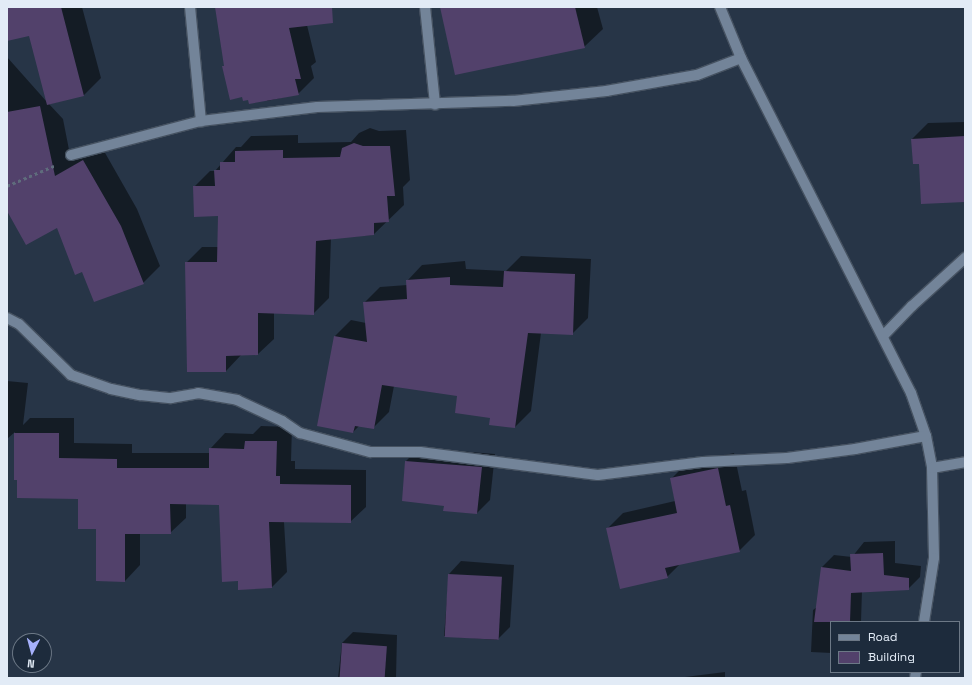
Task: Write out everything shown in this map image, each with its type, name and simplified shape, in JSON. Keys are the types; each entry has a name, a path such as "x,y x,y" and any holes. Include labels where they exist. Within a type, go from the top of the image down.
{"street":[{"path":"190,7 201,121"},
{"path":"424,7 435,104"},
{"path":"720,7 741,58 911,393 926,436 932,468 934,558 924,621"},
{"path":"71,155 201,121 317,107 513,101 606,91 698,75 741,58"},
{"path":"883,336 912,306 965,258"},
{"path":"7,318 19,324 71,375 111,389 140,395 171,398 198,393 237,400 282,421 300,433 370,452 420,452 598,475 703,462 787,458 855,449 926,436"},
{"path":"932,468 965,462"}],"path":[{"path":"7,186 45,172 71,155"}],"building":[{"path":"7,7 61,7 84,96 47,105 29,36 7,41"},
{"path":"215,7 332,7 333,23 289,28 301,79 295,79 299,95 249,104 248,100 243,101 242,97 230,100 222,66 224,66"},
{"path":"440,7 575,7 585,48 455,75"},
{"path":"40,106 55,176 83,160 121,226 144,284 94,302 82,272 75,275 57,228 26,245 7,211 7,112"},
{"path":"965,136 965,202 921,204 919,164 913,164 911,139"},
{"path":"354,143 363,146 390,146 395,196 387,196 389,222 374,223 374,235 316,241 314,315 258,313 258,355 226,356 226,372 187,372 185,262 217,262 218,216 194,217 193,186 215,186 214,170 220,170 220,162 235,162 235,151 283,150 283,158 340,157 342,148"},
{"path":"504,271 575,274 573,335 528,333 515,428 489,425 490,418 455,413 457,396 382,385 374,429 355,426 353,433 317,426 334,336 367,342 363,302 407,299 406,280 450,277 450,285 503,287"},
{"path":"14,433 59,433 59,458 117,459 117,468 209,468 209,448 244,449 245,441 277,441 276,476 280,476 280,484 351,485 351,523 269,522 272,588 238,590 238,581 222,582 219,505 170,504 171,534 125,534 125,582 96,581 96,529 78,529 78,499 17,498 17,480 14,480"},
{"path":"405,461 482,467 477,514 443,511 444,506 402,501"},
{"path":"718,468 726,506 730,505 740,552 665,568 668,578 620,589 606,528 677,513 670,478"},
{"path":"883,553 884,575 909,578 909,590 851,593 850,621 814,622 821,567 851,571 850,554"},
{"path":"448,574 502,577 499,640 445,637"},
{"path":"342,643 387,646 385,678 340,678"}]}
